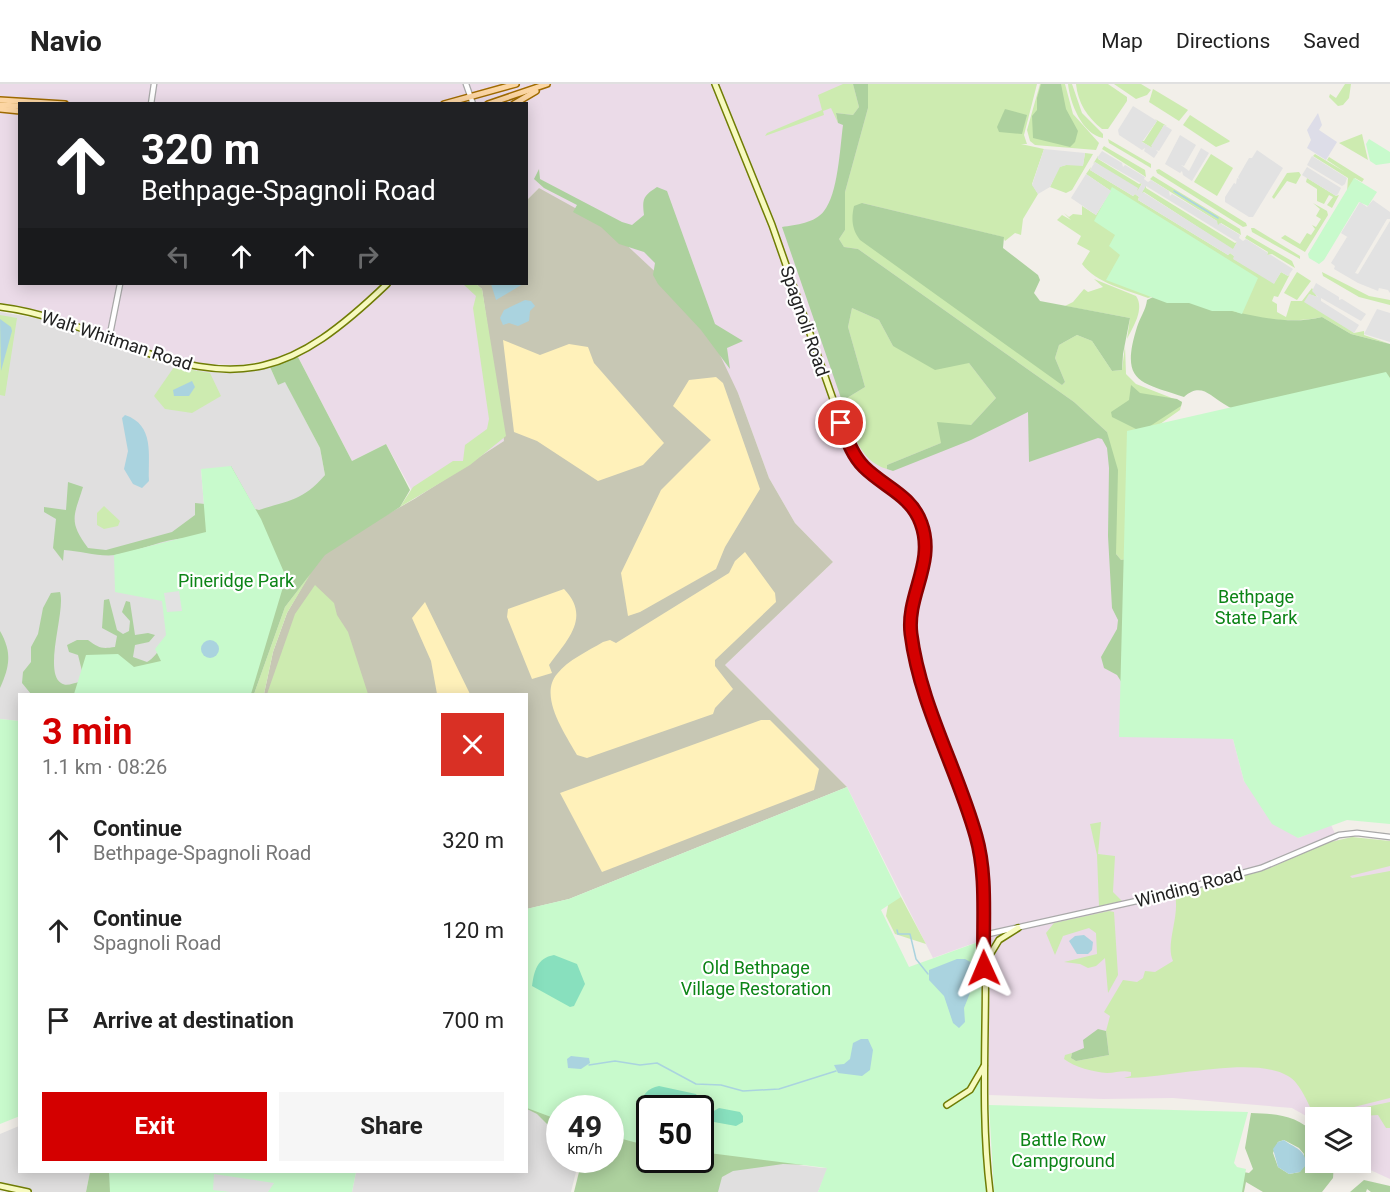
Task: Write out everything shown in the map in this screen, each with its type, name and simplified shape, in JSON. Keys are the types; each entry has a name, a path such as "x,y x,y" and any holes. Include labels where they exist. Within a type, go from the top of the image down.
{"main road":[{"path":"472,100 516,84"},
{"path":"494,102 548,84"},
{"path":"517,102 548,84"},
{"name":"Spagnoli Road","path":"715,84 772,225 848,442 866,469 911,505 922,525 926,556 911,612 911,635 924,690 978,844 983,892 985,1065 990,1192"},
{"path":"0,100 28,102"},
{"path":"0,107 18,106"},
{"path":"0,107 18,111"},
{"name":"Walt Whitman Road","path":"0,307 33,313 153,356 196,368 223,370 261,366 295,355 324,339 386,285"},
{"path":"984,964 999,940 1018,928"},
{"path":"948,1105 970,1090 985,1065"},
{"path":"0,1186 28,1192"}],"street":[{"path":"151,102 154,84"},
{"path":"466,84 472,100"},
{"path":"110,339 120,285"},
{"name":"Winding Road","path":"984,935 1141,900 1261,868 1339,835 1357,833 1390,837"}],"shaded area":[{"path":"0,84 875,84 1127,431 1208,737 1233,739 1244,781 1298,838 1331,825 1339,842 1390,846 1390,1179 1371,1170 1371,1107 1305,1107 1305,1115 1292,1108 1173,1098 1103,1099 989,1095 988,938 933,958 847,787 725,665 833,562 795,523 769,478 738,393 539,188 528,199 528,102 18,102 18,285 476,285 483,306 504,441 416,498 386,444 352,461 295,351 270,360 240,365 197,364 173,359 35,310 0,305"},
{"path":"1133,106 1157,121 1142,142 1153,148 1151,146 1164,125 1172,130 1159,151 1156,150 1158,152 1154,158 1144,151 1145,148 1142,150 1119,135 1118,130"},
{"path":"1318,113 1322,125 1319,130 1337,142 1326,160 1307,148 1311,140 1307,130"},
{"path":"1180,135 1196,145 1184,166 1181,165 1189,171 1201,148 1209,153 1192,181 1183,175 1182,171 1180,173 1165,164"},
{"path":"1044,149 1085,153 1083,166 1060,167 1050,187 1038,194 1032,185"},
{"path":"1257,150 1283,168 1253,217 1249,217 1225,202 1225,197 1234,183 1236,184 1249,158 1252,158"},
{"path":"1102,151 1122,163 1123,167 1125,165 1145,177 1144,179 1148,182 1151,180 1169,191 1170,196 1172,194 1217,221 1218,225 1220,223 1240,235 1239,238 1243,241 1246,239 1268,253 1267,255 1271,255 1293,269 1288,276 1281,272 1274,284 1233,259 1234,256 1230,253 1228,255 1138,200 1139,197 1135,194 1133,196 1090,170 1095,162 1138,188 1137,191 1142,184 1097,158","holes":["1146,186 1237,242 1233,249 1143,192 1141,194"]},
{"path":"1312,156 1347,178 1345,184 1342,186 1307,165"},
{"path":"1307,167 1341,188 1338,194 1336,196 1302,175"},
{"path":"1086,174 1111,191 1096,215 1071,198"},
{"path":"539,188 604,224 664,280 711,336 738,393 769,478 795,523 833,562 725,665 847,787 569,899 528,909 528,693 264,693 273,652 287,613 323,551 416,498 504,441 482,289 477,285 528,285 528,199"},
{"path":"1373,200 1390,212 1390,219 1387,219 1355,273 1358,274 1390,221 1390,293 1388,290 1379,288 1378,291 1358,283 1334,269 1335,266 1331,263 1347,237 1349,238 1341,233 1360,202 1367,207"},
{"path":"1316,283 1339,297 1339,300 1342,299 1366,314 1361,321 1321,298 1321,301 1359,325 1354,333 1304,302 1309,294 1318,297 1312,291"},
{"path":"1377,309 1390,313 1390,342 1364,334"},
{"path":"0,312 47,320 177,368 223,373 270,367 278,385 285,381 320,448 325,475 312,491 261,519 201,469 207,541 199,656 77,693 18,693 18,721 0,719"},
{"path":"179,591 182,611 167,612 164,593"},
{"path":"528,1107 546,1115 546,1173 576,1173 571,1192 352,1192 356,1173 528,1173"},
{"path":"18,1126 18,1173 90,1173 86,1192 28,1192 0,1186 0,1134"},
{"path":"715,1154 828,1168 818,1192 710,1192"},
{"path":"214,1174 274,1183 268,1192 213,1190"}],"green space":[{"path":"843,84 853,84 859,107 853,115 836,113 838,123 831,108 823,111 824,115 765,136 767,133 822,110 818,95"},
{"path":"853,84 868,84 868,108 845,192 845,230 839,239 844,247 858,249 1074,402 1107,432 1118,470 1116,554 1121,560 1128,559 1122,683 1117,675 1104,668 1101,657 1117,629 1118,620 1112,608 1108,536 1109,468 1107,448 1102,439 1098,438 1029,462 1028,412 971,440 893,471 887,469 887,465 941,443 937,422 971,425 996,398 969,363 935,370 893,346 879,320 852,308 848,327 865,387 842,401 782,227 805,223 816,218 829,203 838,170 843,125 838,123 836,113 853,115 859,107"},
{"path":"868,84 1037,84 1024,135 1027,144 1021,144 1044,149 1032,184 1038,194 1023,219 1021,235 1015,233 1005,241 1003,237 862,203 1062,385 1065,382 1055,358 1059,345 1077,335 1092,341 1112,371 1122,370 1125,346 1126,374 1136,384 1182,402 1180,410 1153,429 1128,559 1121,560 1116,554 1116,523 1107,432 1074,402 858,249 844,247 839,239 845,230 845,192 868,108"},
{"path":"1040,84 1065,84 1073,114 1099,143 1096,150 1035,145 1030,141 1027,130"},
{"path":"1041,84 1061,84 1066,109 1078,131 1075,142 1070,147 1033,138 1032,116 1037,110 1037,98"},
{"path":"1068,84 1072,84 1082,113 1103,134 1103,138 1089,131 1078,117"},
{"path":"1076,84 1108,84 1127,97 1127,101 1108,129 1102,129 1092,120 1081,103"},
{"path":"1114,84 1141,84 1151,90 1147,95 1136,99"},
{"path":"1345,84 1351,84 1349,98 1343,105 1338,106 1329,97 1330,94 1336,98"},
{"path":"1153,89 1188,110 1179,121 1149,102"},
{"path":"1005,109 1027,115 1022,134 999,132 997,127"},
{"path":"1190,115 1230,141 1216,147 1183,125"},
{"path":"1155,119 1167,126 1164,125 1152,148 1141,141 1144,141 1157,121"},
{"path":"1362,134 1368,160 1339,143"},
{"path":"1108,139 1151,164 1151,168 1109,143"},
{"path":"1369,139 1390,152 1390,163 1376,165 1370,161 1366,144"},
{"path":"1104,146 1145,170 1146,177 1102,149"},
{"path":"1085,153 1093,154 1072,190 1066,193 1050,187 1059,167 1083,165"},
{"path":"1211,154 1233,168 1217,196 1194,182"},
{"path":"1315,154 1345,172 1327,160 1329,157 1364,179 1362,182 1355,178 1347,192 1348,178 1313,156"},
{"path":"1098,156 1098,159 1139,184 1142,183 1138,191 1095,162 1093,164"},
{"path":"1091,167 1090,170 1133,196 1135,194 1139,197 1138,200 1228,255 1230,253 1234,259 1274,283 1281,272 1288,276 1290,274 1278,297 1274,296 1272,301 1277,304 1277,312 1286,317 1291,301 1302,301 1312,288 1317,297 1309,294 1354,333 1364,331 1364,335 1390,344 1351,334 1322,317 1303,320 1260,318 1155,296 1148,298 1095,276 1082,264 1090,251 1077,244 1081,236 1057,220 1062,215 1071,220 1064,213 1069,217 1073,214 1082,215 1082,206 1096,215 1111,191 1086,174"},
{"path":"539,169 540,179 632,225 644,215 644,198 649,193 657,187 667,191 715,324 743,341 727,348 730,369 701,330 658,284 653,275 655,263 644,252 619,244 601,227 573,212 577,205 544,188 534,179"},
{"path":"1159,169 1246,223 1247,226 1243,227 1157,173 1156,170"},
{"path":"1299,172 1301,175 1296,184 1287,181 1274,199 1272,197 1287,173"},
{"path":"1153,176 1240,229 1241,235 1221,223 1219,226 1216,224 1217,221 1150,179"},
{"path":"1307,178 1336,196 1339,195 1332,208 1327,205 1333,197 1329,195 1324,204 1317,201 1317,189 1306,182"},
{"path":"1354,178 1377,192 1368,206 1359,202 1324,260 1319,264 1309,258 1308,254"},
{"path":"1146,185 1146,188 1235,243 1237,242 1233,250 1144,192 1141,194"},
{"path":"1112,187 1258,278 1242,314 1233,311 1212,311 1189,303 1167,303 1106,280 1120,255 1109,246 1115,235 1094,221"},
{"path":"862,203 1004,237 1003,248 1038,275 1040,280 1034,293 1040,301 1130,318 1122,370 1112,371 1092,341 1077,335 1059,345 1055,358 1065,382 1062,385 860,240 854,228 853,215 854,206"},
{"path":"1313,203 1327,211 1328,215 1305,252 1281,238 1285,235 1300,244 1307,233 1311,235 1315,229 1312,225 1316,227 1321,219 1316,216 1320,209"},
{"path":"1251,228 1300,256 1300,259 1252,232"},
{"path":"1247,235 1292,261 1295,268 1272,254 1267,255 1268,252 1245,238"},
{"path":"1297,272 1311,281 1297,300 1284,293"},
{"path":"1322,272 1369,296 1390,300 1390,305 1359,297 1323,276"},
{"path":"1094,279 1136,296 1139,312 1127,339 1130,318 1065,306 1073,302 1084,289 1088,292 1103,287"},
{"path":"464,285 477,285 482,289 506,436 470,465 400,507 413,487 453,461 463,461 465,445 487,429 489,419 473,308 476,296"},
{"path":"1155,296 1277,319 1307,320 1322,317 1351,334 1390,344 1390,428 1304,424 1259,417 1239,412 1205,392 1195,391 1184,397 1145,383 1137,377 1133,369 1132,345 1147,300"},
{"path":"852,308 879,320 893,346 969,363 996,398 971,425 941,443 887,465 887,469 877,465 862,451 848,421 842,401 865,387 848,327"},
{"path":"0,315 17,318 5,396 0,395"},
{"path":"298,357 352,461 386,444 410,490 400,507 325,555 285,607 254,693 30,693 22,683 23,672 31,662 31,647 38,634 43,608 51,593 60,592 61,601 54,666 56,676 61,683 68,685 79,682 83,675 78,655 69,652 67,645 77,640 88,640 100,647 115,647 117,636 102,628 104,600 109,599 117,630 123,634 129,631 130,621 122,612 126,601 130,602 135,635 148,633 155,635 149,642 135,645 133,657 147,662 159,651 184,603 231,466 255,509 259,510 302,495 325,475 320,448 285,382 278,385 270,367"},
{"path":"174,367 210,373 221,396 192,413 165,409 154,396"},
{"name":"Bethpage State Park","path":"1386,372 1390,378 1390,824 1347,820 1298,838 1272,824 1244,781 1233,739 1119,737 1127,431"},
{"path":"1131,385 1140,393 1177,399 1182,402 1181,406 1144,430 1138,430 1112,417 1111,412 1129,400"},
{"name":"Pineridge Park","path":"231,466 261,519 286,577 251,693 74,693 86,655 118,654 134,667 161,661 155,649 166,635 162,601 115,592 114,555 206,532 201,469"},
{"path":"68,482 83,487 75,512 75,524 88,548 106,550 172,532 195,515 195,503 205,504 207,541 184,538 115,555 96,555 64,550 63,561 53,548 56,519 44,512 44,507 66,510"},
{"path":"104,506 120,521 118,526 104,529 97,525 97,513"},
{"path":"311,573 287,613 273,652 264,693 254,693 285,607"},
{"path":"315,585 334,603 337,615 348,632 368,693 267,693 295,614"},
{"path":"0,631 8,652 8,666 0,688"},
{"path":"0,719 18,721 18,1117 0,1124"},
{"name":"Old Bethpage Village Restoration","path":"847,787 901,897 881,910 909,967 981,941 981,1093 991,1192 818,1192 827,1168 714,1154 714,1095 636,1095 636,1143 624,1139 624,1095 546,1095 546,1115 528,1108 528,909 569,899"},
{"path":"1101,822 1098,854 1115,856 1113,892 1122,901 1099,906 1097,855 1090,824"},
{"path":"1352,837 1390,841 1390,866 1350,876 1352,878 1390,871 1390,1098 1354,1107 1310,1107 1293,1079 1273,1070 1232,1068 1124,1078 1131,1076 1131,1072 1096,1072 1064,1059 1065,1055 1072,1053 1071,1058 1076,1061 1109,1055 1106,1031 1110,1016 1104,1012 1123,980 1137,982 1143,978 1145,971 1155,972 1173,961 1171,947 1176,912 1175,895 1268,869 1326,843"},
{"path":"891,890 901,897 926,944 895,934 886,916"},
{"path":"1109,911 1114,912 1118,975 1108,993 1105,958 1096,966 1088,968 1080,964 1064,962 1097,954 1096,933 1089,928 1063,936 1055,955 1046,933 1054,923"},
{"path":"554,955 577,964 585,984 574,1006 570,1007 532,986 537,966 544,959"},
{"path":"1098,1029 1106,1031 1109,1055 1076,1061 1071,1058 1072,1053 1084,1048 1083,1040"},
{"path":"659,1086 697,1095 644,1095 652,1088"},
{"path":"528,1094 546,1102 546,1123 537,1114 528,1110"},
{"path":"1390,1102 1390,1128 1386,1128 1378,1115 1371,1115 1371,1107 1366,1107"},
{"name":"Battle Row Campground","path":"989,1105 1248,1112 1234,1163 1237,1167 1246,1169 1242,1192 994,1192"},
{"path":"719,1108 740,1112 743,1122 736,1126 714,1122 714,1111"},
{"path":"1251,1113 1278,1115 1305,1126 1305,1173 1333,1173 1333,1178 1322,1192 1263,1192 1246,1182 1244,1192 1166,1192 1243,1172 1249,1173 1253,1169 1245,1148","holes":["1284,1140 1299,1148 1304,1154 1300,1172 1289,1174 1278,1167 1273,1153 1278,1142"]},
{"path":"624,1124 636,1129 636,1173 714,1173 714,1146 832,1166 783,1164 733,1171 722,1177 718,1192 574,1192 579,1173 624,1173"},
{"path":"90,1173 157,1173 205,1192 86,1192"},
{"path":"109,1173 356,1173 352,1192 110,1192"},
{"path":"1364,1180 1390,1186 1390,1192 1371,1192 1367,1189 1366,1192 1350,1192"}],"sand":[{"path":"503,340 540,355 569,344 588,347 594,363 664,443 643,465 598,481 537,441 514,432"},
{"path":"716,377 723,383 760,489 725,547 716,569 640,612 628,616 621,573 661,490 711,440 673,406 689,380"},
{"path":"745,552 775,593 776,602 715,660 715,666 733,689 715,708 713,714 587,758 577,755 552,704 552,683 557,674 585,652 603,642 610,640 616,643 729,573 735,561"},
{"path":"564,589 576,609 574,628 549,665 552,673 532,679 507,617 508,609"},
{"path":"425,602 470,693 437,693 431,661 412,618"},
{"path":"761,720 770,720 819,769 814,790 602,872 560,793"}],"water":[{"path":"491,285 521,285 496,300"},
{"path":"525,300 531,301 535,306 530,311 529,321 518,326 509,323 503,325 500,318 504,310"},
{"path":"0,319 11,327 12,331 1,371"},
{"path":"192,381 195,387 189,396 174,396 173,390"},
{"path":"125,415 135,420 146,433 149,451 149,481 142,488 133,484 124,469 128,451 122,418"},
{"path":"210,640 216,643 219,649 216,655 210,658 204,655 201,649 204,643"},
{"path":"1084,935 1093,942 1092,950 1088,954 1077,954 1069,941 1075,936"},
{"path":"957,959 965,959 972,963 970,993 964,1008 965,1022 959,1028 953,1023 944,996 929,980 929,970"},
{"path":"861,1039 868,1039 873,1050 870,1070 862,1076 838,1073 834,1065 844,1064 850,1059 853,1043"},
{"path":"571,1056 589,1058 590,1063 581,1069 568,1068 567,1059"},
{"path":"1284,1140 1304,1155 1305,1166 1300,1172 1289,1174 1278,1167 1273,1149 1278,1142"}],"waterway":[{"path":"1174,191 1218,218"},
{"path":"897,930 898,934 910,934 916,959 928,974"},
{"path":"589,1065 615,1061 640,1065 657,1063 696,1084 721,1085 743,1091 779,1089 836,1071"}],"route":[{"path":"841,423 848,442 859,461 866,469 903,496 915,511 924,531 926,556 924,570 912,606 911,635 927,699 978,844 983,892 984,968"}]}
